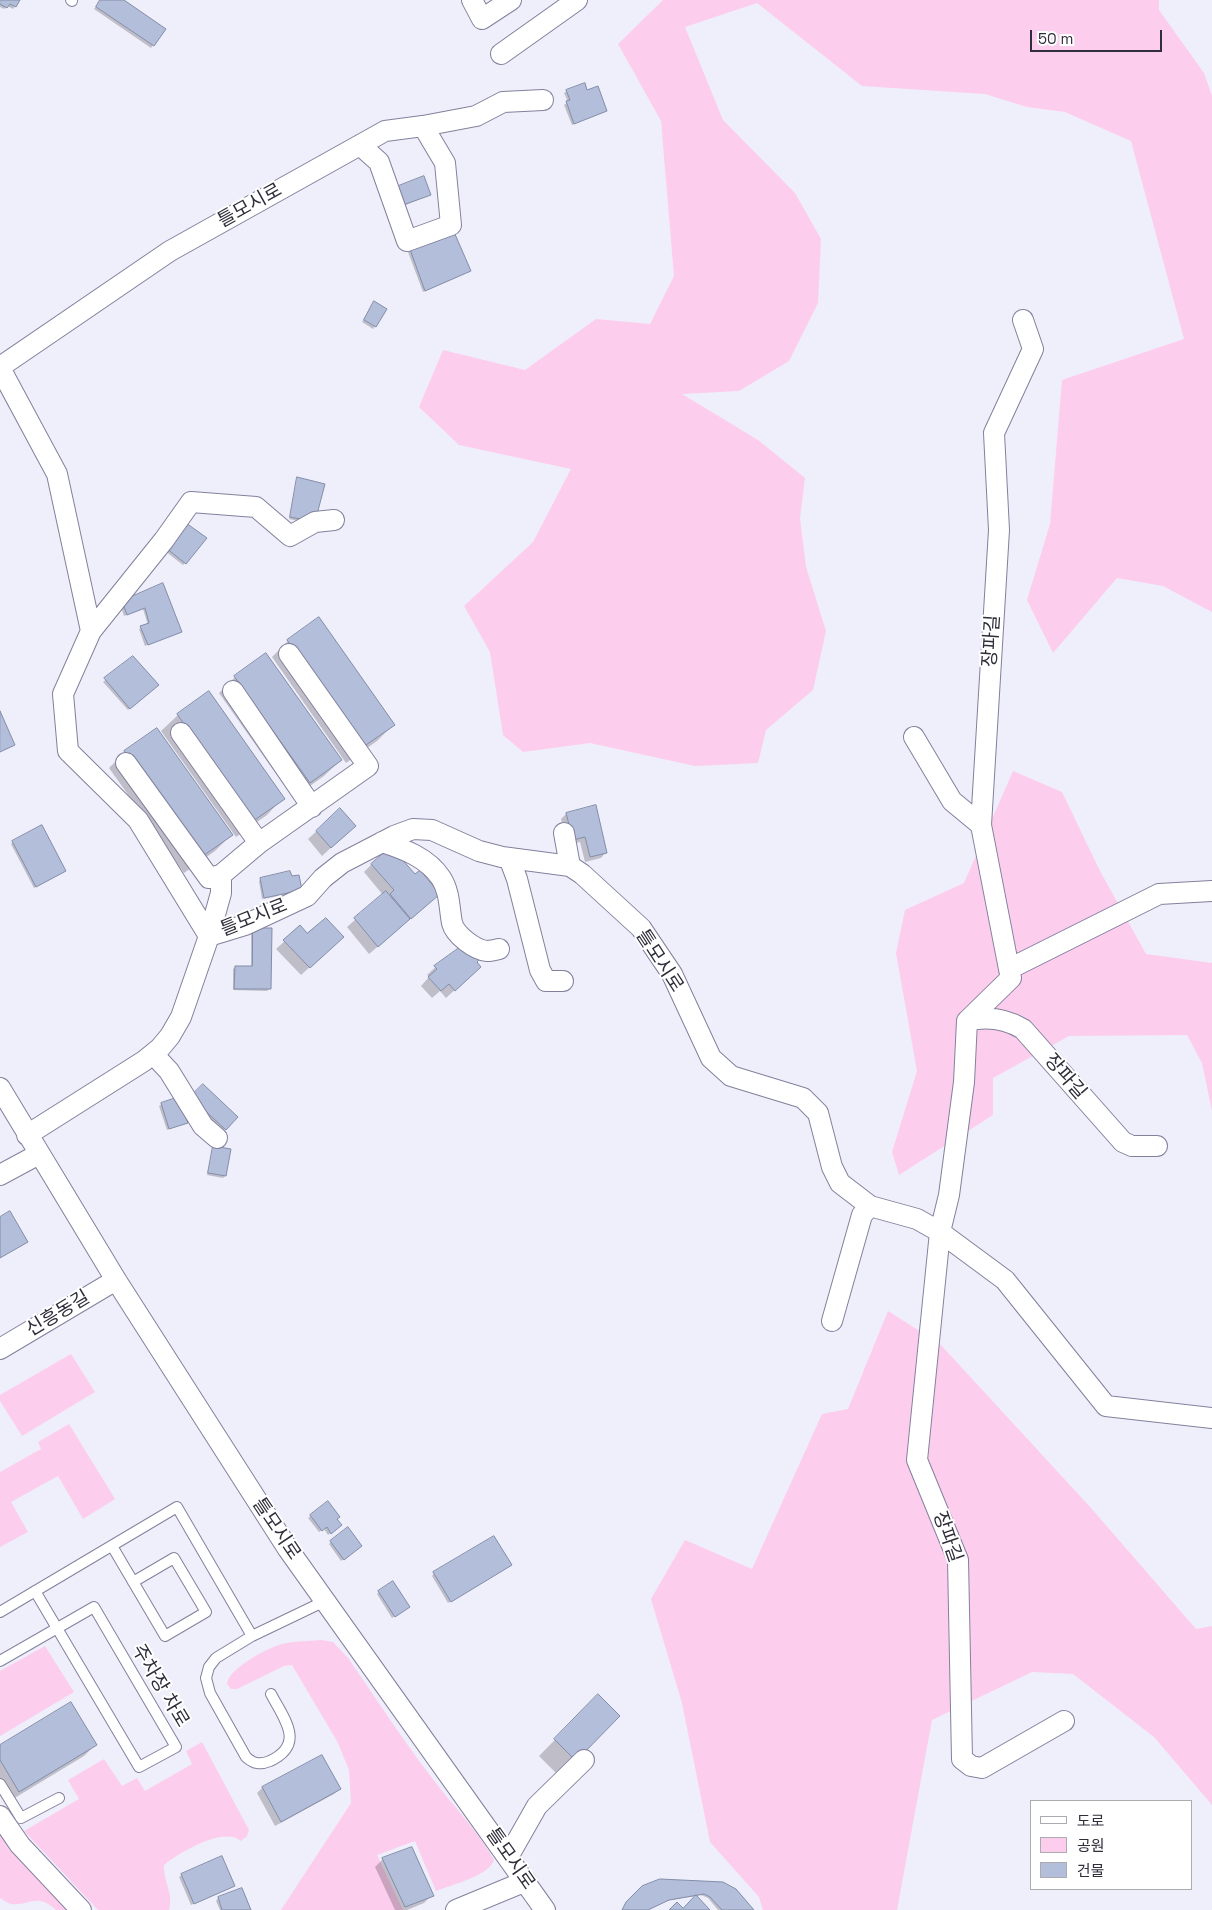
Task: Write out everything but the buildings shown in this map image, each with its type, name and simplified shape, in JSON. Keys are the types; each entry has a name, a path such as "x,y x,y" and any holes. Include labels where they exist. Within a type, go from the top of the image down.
{"street":[{"path":"472,0 482,19 511,0"},
{"path":"501,54 577,0"},
{"name":"틀모시로","path":"91,632 58,474 0,367 170,251 385,131 476,116 504,102 543,100"},
{"path":"360,145 379,162 407,241 451,225 445,163 423,126"},
{"name":"장파길","path":"1009,969 981,825 999,530 994,433 1032,348 1023,320"},
{"name":"틀모시로","path":"209,936 138,820 68,750 63,694 91,632 164,540 191,502 256,507 290,536 315,522 334,520"},
{"path":"126,763 209,878 221,875 259,843 368,766 289,654"},
{"path":"233,691 312,807"},
{"path":"181,733 259,843"},
{"path":"914,737 952,801 981,825"},
{"name":"틀모시로","path":"209,936 245,925 307,896 323,878 342,863 382,842 413,829 432,830 478,851 509,858 570,866 582,874 641,928 672,974 711,1058 731,1076 803,1098 818,1113 832,1167 840,1184 870,1206"},
{"path":"564,833 570,866"},
{"path":"382,842 414,855 429,864 448,892 453,925 459,934 470,944 487,951 499,949"},
{"path":"509,858 517,879 540,970 546,981 563,981"},
{"path":"209,936 221,893 221,875"},
{"path":"967,1021 1011,978 1009,969 1159,894 1212,891"},
{"name":"틀모시로","path":"27,1135 153,1054 170,1036 181,1017 209,936"},
{"name":"장파길","path":"1064,1722 982,1768 971,1766 962,1760 958,1560 918,1460 940,1232 949,1195 964,1082 967,1021 983,1017 1011,1022 1023,1029 1123,1142 1132,1146 1157,1146"},
{"path":"153,1054 169,1071 203,1126 217,1138"},
{"name":"틀모시로","path":"0,1088 113,1274 244,1481 324,1600 545,1910"},
{"path":"0,1175 39,1154"},
{"path":"832,1321 862,1215 870,1206 917,1219 940,1232 1005,1280 1106,1406 1212,1418"},
{"path":"0,1333 113,1274"},
{"name":"신흥동길","path":"0,1349 113,1274"},
{"path":"508,1856 537,1806 584,1760"},
{"path":"0,1816 20,1845 81,1910"},
{"path":"456,1910 481,1905 526,1881"}],"lane":[{"path":"0,1612 177,1507 252,1636"},
{"name":"주차장 차로","path":"112,1546 133,1582 165,1636 206,1612 174,1558 133,1582"},
{"name":"주차장 차로","path":"0,1661 58,1628 94,1607 176,1747 139,1767 58,1628 36,1591"},
{"path":"271,1694 291,1738 288,1750 278,1758 265,1763 254,1764 246,1757 210,1693 206,1678 209,1667 216,1658 252,1636 324,1600"},
{"path":"0,1784 22,1818 59,1798"}],"green space":[{"path":"663,0 1159,0 1159,10 1204,73 1212,96 1212,612 1163,586 1117,578 1053,653 1027,600 1050,524 1062,380 1184,339 1131,141 1065,112 1027,107 985,94 862,86 757,3 685,27 723,120 795,193 821,239 818,303 789,361 739,391 682,394 758,440 805,478 800,518 806,567 826,631 813,690 766,730 758,763 695,766 590,743 523,752 503,735 490,652 464,606 533,542 571,469 459,445 419,407 443,350 525,370 596,319 650,324 674,276 661,121 618,44"},
{"path":"1013,771 1062,792 1100,871 1146,954 1212,963 1212,1111 1202,1063 1187,1035 1069,1036 993,1078 993,1115 899,1175 892,1152 917,1071 896,953 905,910 964,883"},
{"path":"888,1311 940,1344 1091,1508 1196,1629 1212,1626 1212,1805 1154,1737 1073,1674 1032,1672 932,1720 897,1910 763,1910 759,1897 710,1842 682,1703 651,1599 685,1540 752,1569 822,1414 848,1409"},
{"path":"71,1354 95,1392 22,1436 0,1401 0,1395"},
{"path":"69,1424 115,1499 83,1519 58,1476 11,1502 28,1532 0,1547 0,1472 41,1449 38,1442"},
{"path":"322,1640 333,1642 348,1658 421,1763 480,1838 494,1860 485,1871 436,1891 415,1841 377,1855 403,1910 281,1910 351,1803 349,1770 337,1741 292,1665 284,1666 237,1689 231,1689 227,1684 229,1678 241,1666 275,1646 302,1641"},
{"path":"45,1646 74,1692 0,1736 0,1671"},
{"path":"202,1742 249,1830 247,1836 241,1841 233,1837 224,1837 202,1842 164,1865 170,1898 169,1910 98,1910 24,1831 79,1799 68,1780 104,1759 122,1786 137,1778 145,1791 192,1764 186,1751"},
{"path":"0,1831 74,1910 56,1910 44,1902 38,1901 11,1904 0,1898"}]}
